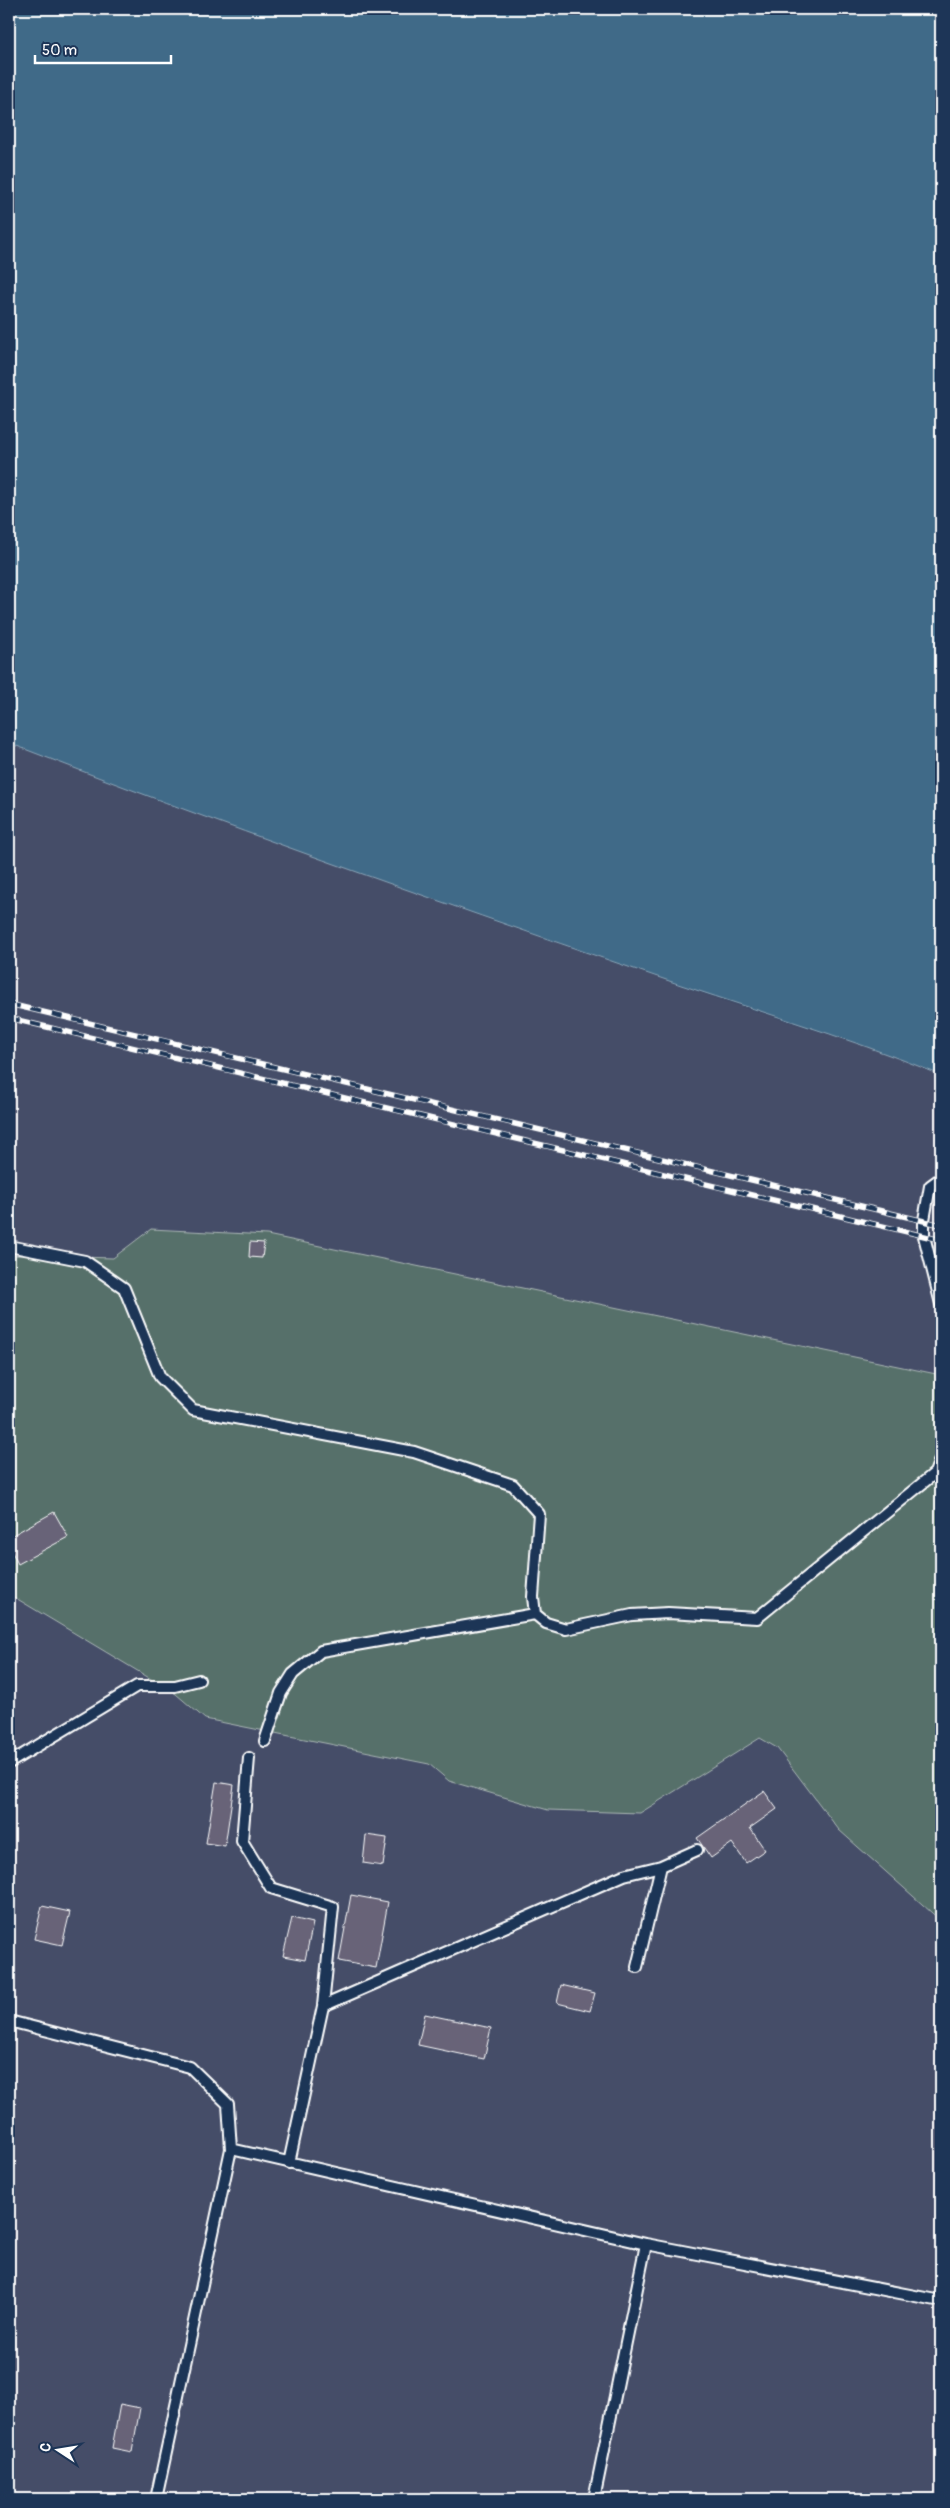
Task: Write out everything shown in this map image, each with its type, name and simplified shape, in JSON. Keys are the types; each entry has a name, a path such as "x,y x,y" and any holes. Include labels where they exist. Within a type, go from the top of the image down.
{"lane":[{"path":"941,1178 930,1186 924,1220 924,1236 941,1304"},
{"path":"9,1246 85,1261 124,1288 160,1377 193,1410 414,1452 513,1485 539,1514 533,1596 535,1614 546,1623 566,1629 632,1615 668,1613 757,1618 935,1472 941,1457"},
{"path":"265,1741 281,1693 294,1674 321,1651 535,1614"},
{"path":"9,1762 138,1686 175,1686 199,1680"},
{"path":"249,1758 242,1841 271,1888 333,1907 323,2006 289,2163"},
{"path":"323,2006 624,1875 661,1866 696,1850"},
{"path":"637,1967 661,1866"},
{"path":"9,2021 190,2067 228,2104 231,2150 156,2499"},
{"path":"231,2150 646,2244 941,2301"},
{"path":"594,2499 646,2244"}],"shaded area":[{"path":"9,9 941,9 941,1075 867,1047 640,971 323,860 9,743"},
{"path":"9,743 154,799 482,917 722,1000 895,1056 941,1075 941,1375 757,1339 152,1229 113,1258 9,1255"},
{"path":"9,1594 176,1694 205,1719 429,1764 449,1781 640,1813 760,1738 777,1748 839,1830 941,1921 941,2499 9,2499"}],"green space":[{"path":"151,1229 267,1235 941,1375 941,1921 839,1830 777,1748 760,1738 640,1813 548,1810 449,1781 429,1764 205,1719 176,1694 9,1594 9,1255 113,1258"}],"building":[{"path":"250,1242 264,1243 262,1258 249,1257"},
{"path":"54,1512 68,1537 18,1564 9,1546 9,1537"},
{"path":"216,1782 234,1785 225,1846 206,1843"},
{"path":"764,1791 777,1809 750,1828 765,1850 746,1863 732,1843 711,1858 697,1838"},
{"path":"366,1835 387,1838 383,1866 363,1863"},
{"path":"351,1895 388,1902 376,1968 339,1961"},
{"path":"42,1906 70,1912 62,1945 34,1939"},
{"path":"292,1918 313,1923 305,1960 283,1956"},
{"path":"561,1985 595,1993 590,2011 557,2003"},
{"path":"425,2014 491,2028 484,2059 418,2045"},
{"path":"120,2404 140,2408 132,2452 112,2448"}],"railway":[{"path":"9,1004 941,1225"},
{"path":"9,1018 941,1240"}]}
